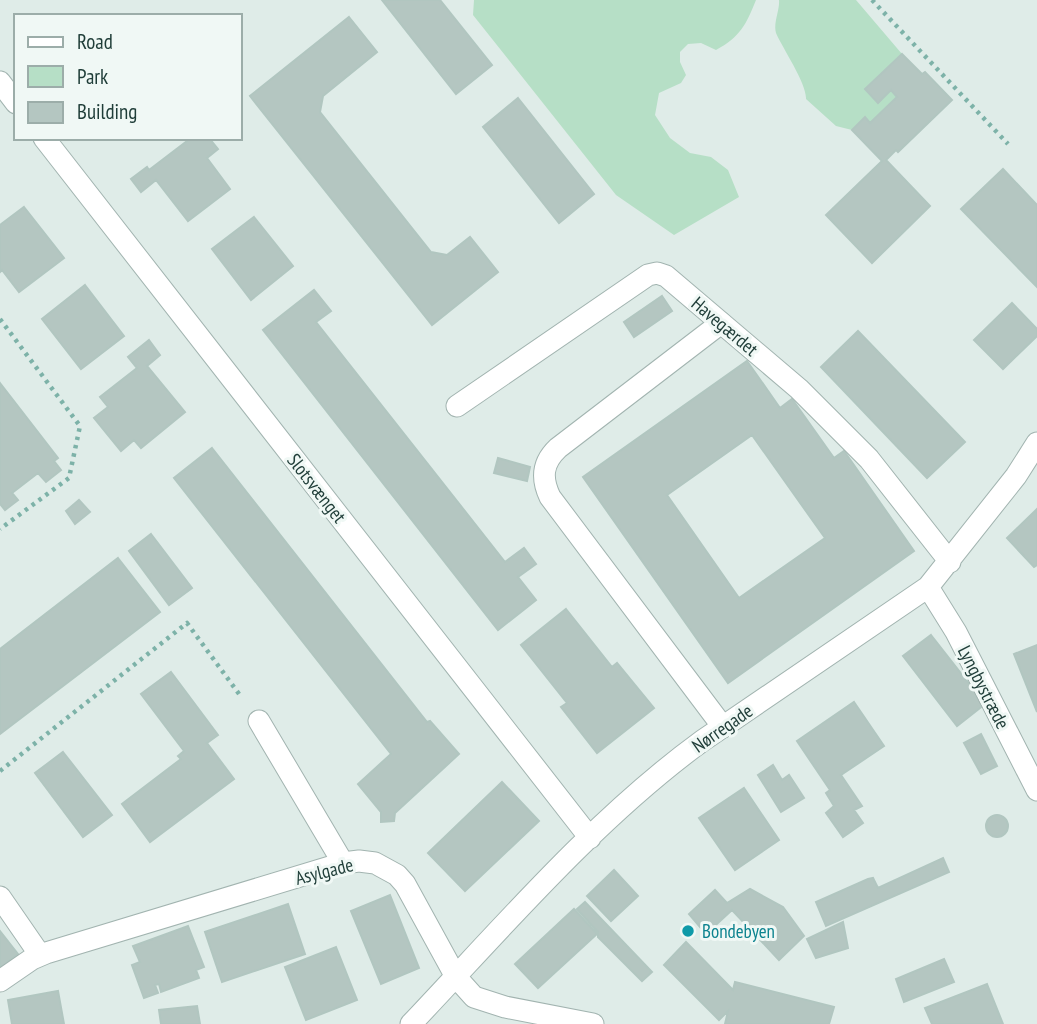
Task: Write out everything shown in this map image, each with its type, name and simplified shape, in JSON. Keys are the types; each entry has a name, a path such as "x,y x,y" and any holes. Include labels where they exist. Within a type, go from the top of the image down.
{"street":[{"path":"0,82 14,100"},
{"name":"Slotsvænget","path":"46,140 590,838"},
{"name":"Havegærdet","path":"457,406 648,275 657,273 666,276 799,389 869,459 950,562"},
{"path":"721,323 558,448 549,457 543,482 550,497 723,727"},
{"name":"Nørregade","path":"411,1024 590,838 689,750 928,587 1016,476 1037,443"},
{"name":"Lyngbystræde","path":"928,587 956,632 1037,790"},
{"path":"259,721 343,863"},
{"name":"Asylgade","path":"0,981 40,955 343,863 359,861 375,863 397,875 411,895 456,977 474,997 559,1019 593,1024"},
{"path":"0,897 40,955"}],"path":[{"path":"872,0 1008,144"},
{"path":"0,319 80,426 69,478 0,529"},
{"path":"0,771 187,623 259,721"}],"green space":[{"path":"474,0 756,0 741,30 724,45 716,50 701,43 688,44 680,52 680,62 686,75 681,83 659,93 655,115 670,138 690,153 711,157 728,170 739,197 674,235 616,195 473,15"},
{"path":"779,0 856,0 902,54 865,89 878,103 891,90 897,97 870,123 865,117 852,130 836,126 806,99 799,76 776,33"}],"building":[{"path":"382,0 440,0 492,65 456,94"},
{"path":"349,17 377,52 323,96 320,112 431,252 447,255 470,237 498,272 432,325 250,96"},
{"path":"902,54 922,74 925,72 952,100 898,152 896,150 886,160 930,206 872,263 826,215 882,161 852,130 865,117 870,123 897,97 891,90 878,103 865,89"},
{"path":"518,98 594,194 559,223 483,127"},
{"path":"188,140 211,140 218,149 207,158 230,189 188,221 156,180 141,192 131,179 147,167 149,170"},
{"path":"1003,169 1037,205 1037,287 961,209"},
{"path":"24,207 64,258 19,292 2,270 0,272 0,225"},
{"path":"254,217 293,266 251,300 212,249"},
{"path":"85,285 124,336 81,369 42,319"},
{"path":"314,290 331,311 316,322 505,562 524,548 536,564 518,577 536,600 498,630 263,330"},
{"path":"662,296 672,311 634,337 624,322"},
{"path":"1012,303 1037,329 1037,336 1003,369 974,340"},
{"path":"858,331 965,442 927,478 821,367"},
{"path":"149,340 160,355 147,366 185,412 141,448 134,440 121,451 94,418 108,407 100,397 137,368 128,357"},
{"path":"747,361 780,408 792,399 834,458 844,451 914,551 728,683 583,477","holes":["752,435 825,538 739,598 667,495"]},
{"path":"0,383 58,458 54,461 61,470 46,482 38,473 12,493 18,500 5,510 0,504"},
{"path":"212,448 427,722 430,721 459,754 395,813 394,821 381,822 381,812 358,784 391,754 174,478"},
{"path":"498,458 530,467 527,481 494,473"},
{"path":"79,500 90,512 75,524 66,511"},
{"path":"1037,509 1037,565 1034,567 1007,538"},
{"path":"151,534 192,588 169,605 129,551"},
{"path":"118,558 160,612 0,734 0,649"},
{"path":"566,609 612,667 617,663 654,708 597,753 561,707 567,703 521,645"},
{"path":"931,635 985,704 957,726 903,656"},
{"path":"1037,645 1037,712 1014,654"},
{"path":"171,672 218,735 207,743 234,779 150,842 122,804 181,759 178,756 184,751 141,694"},
{"path":"854,702 884,746 841,775 862,806 854,810 863,823 843,837 826,813 834,806 826,793 830,790 797,741"},
{"path":"981,734 997,766 981,774 964,743"},
{"path":"63,752 112,815 83,837 35,773"},
{"path":"773,765 782,780 789,775 804,798 781,812 758,775"},
{"path":"502,782 539,821 465,891 428,853"},
{"path":"744,788 779,840 735,870 699,818"},
{"path":"997,815 1007,822 1008,826 1001,836 997,837 987,830 986,826 993,816"},
{"path":"943,858 949,872 826,926 816,902 868,879 873,878 878,888"},
{"path":"614,870 638,896 611,921 587,896"},
{"path":"750,889 783,907 804,936 779,960 732,910 706,934 689,914 715,890 727,903"},
{"path":"390,895 419,968 381,984 351,911"},
{"path":"585,902 652,972 642,981 598,937 598,932 577,909"},
{"path":"288,904 305,954 222,982 205,932"},
{"path":"574,909 597,934 538,988 515,964"},
{"path":"843,922 848,948 816,958 807,939"},
{"path":"188,926 204,967 196,970 199,978 161,992 159,984 155,985 158,993 144,998 132,965 140,962 133,946"},
{"path":"0,931 18,954 0,968"},
{"path":"686,942 733,990 735,982 834,1007 829,1024 725,1024 728,1011 719,1020 664,965"},
{"path":"336,947 357,1000 306,1020 285,967"},
{"path":"944,959 954,982 904,1002 896,979"},
{"path":"987,984 1003,1024 932,1024 925,1008"},
{"path":"58,991 64,1024 12,1024 8,1000"},
{"path":"197,1006 200,1024 161,1024 159,1010"}],"place":[{"name":"Bondebyen","path":"688,931"}]}
